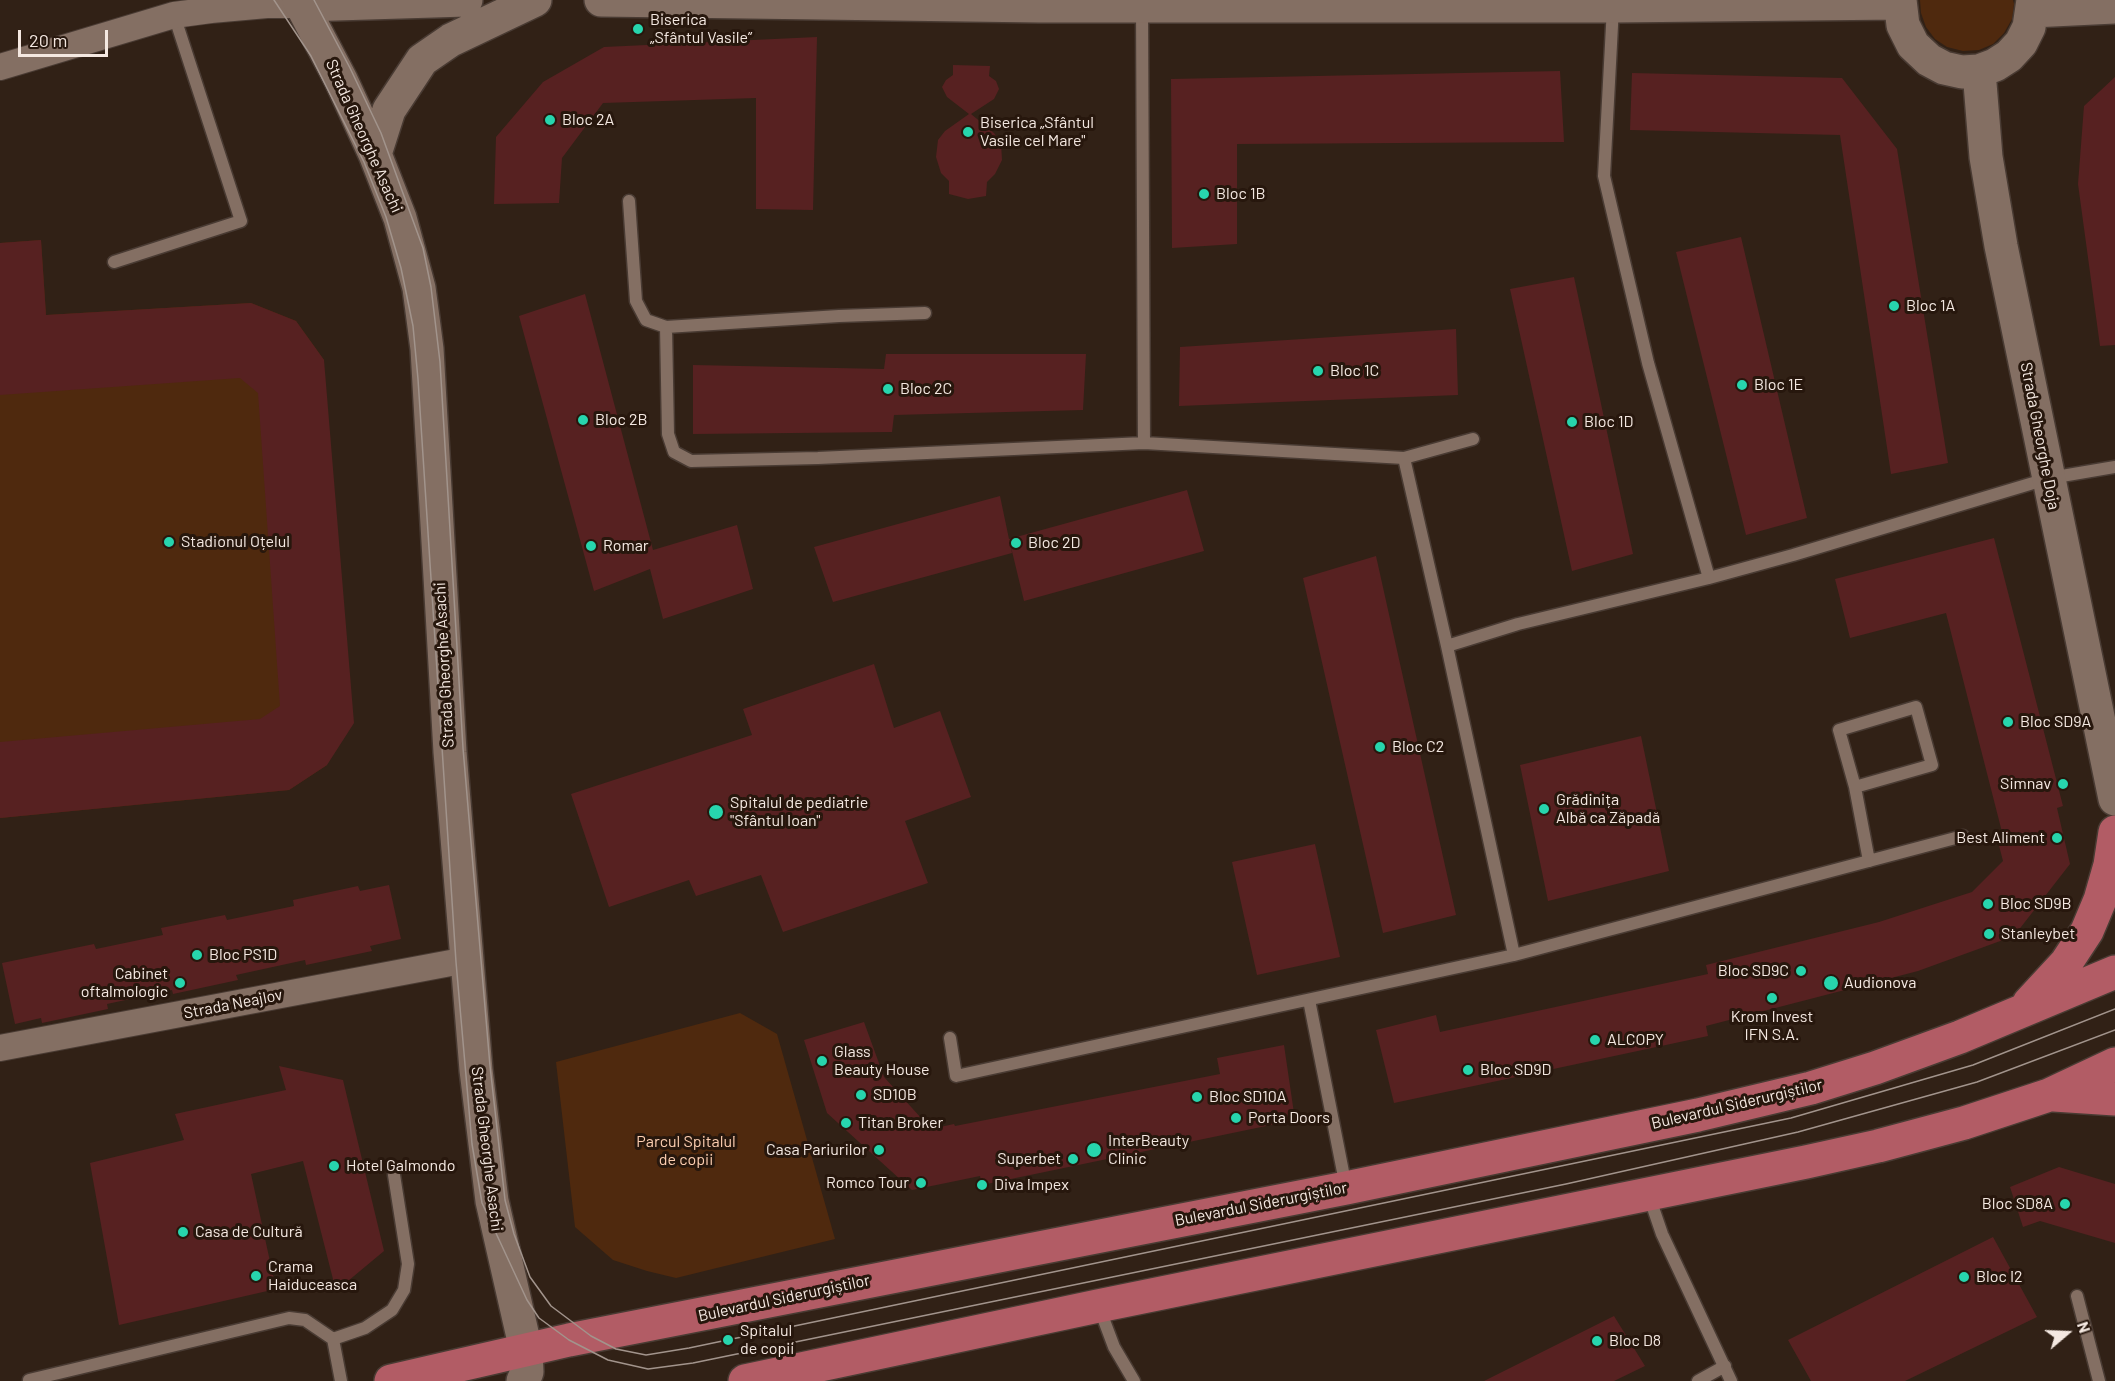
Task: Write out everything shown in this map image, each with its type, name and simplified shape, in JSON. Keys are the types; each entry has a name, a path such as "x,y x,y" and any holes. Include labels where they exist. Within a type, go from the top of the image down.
{"main road":[{"path":"2020,1013 2066,963 2087,931 2100,900 2110,864 2115,832"},
{"name":"Bulevardul Siderurgiștilor","path":"391,1381 525,1366 1346,1188 1698,1115 1811,1088 1875,1068 2020,1013 2115,972"},
{"path":"745,1381 1098,1306 1806,1162 1915,1137 2049,1095 2115,1064"},
{"path":"2049,1095 2115,1099"}],"street":[{"path":"0,67 174,15 301,3 466,0"},
{"path":"375,154 390,110 422,60 451,40 535,0"},
{"path":"601,0 1040,3 1142,6 1549,3 1613,6 1900,1 1903,25 1913,45 1929,60 1944,68 1962,72 1995,65 2009,56 2021,43 2029,27 2032,5 2115,7"},
{"name":"Strada Gheorghe Asachi","path":"301,3 341,80 375,154 400,218 419,288 428,349 442,631 467,964 492,1201 525,1366"},
{"name":"Strada Gheorghe Doja","path":"1979,70 1985,147 2001,246 2115,799"},
{"name":"Strada Neajlov","path":"0,1048 456,962 467,964"}],"lane":[{"path":"1142,6 1144,443"},
{"path":"1613,6 1604,176 1647,363 1709,578"},
{"path":"114,262 241,220 174,15"},
{"path":"629,201 636,301 646,320 666,327 925,313"},
{"path":"666,327 668,434 674,452 691,461 830,458 1144,443 1404,458 1473,439"},
{"path":"1404,458 1514,955"},
{"path":"1447,646 1518,624 1709,578 1878,531 2050,478 2115,467"},
{"path":"1855,787 1932,765 1916,707 1839,730 1855,787 1869,861"},
{"path":"950,1038 956,1076 1514,955 1963,836"},
{"path":"1309,1000 1346,1188"},
{"path":"333,1339 365,1328 392,1310 404,1290 408,1264 394,1175"},
{"path":"1648,1193 1662,1234 1731,1381"},
{"path":"2077,1296 2099,1381"},
{"path":"1098,1306 1114,1347 1134,1381"},
{"path":"29,1380 289,1318 305,1320 333,1339 341,1381"},
{"path":"1698,1381 1725,1366"}],"green space":[{"path":"1920,0 2013,0 2014,4 2012,19 2004,33 1993,44 1979,50 1963,51 1947,47 1935,39 1926,27 1921,13"},
{"name":"Stadionul Oțelul","path":"41,240 46,315 251,303 296,321 324,360 327,765 289,790 0,818 0,243"},
{"name":"Parcul Spitalul de copii","path":"740,1013 777,1034 835,1239 676,1278 613,1260 575,1227 556,1062"}],"building":[{"name":"Bloc 2A","path":"817,37 813,210 756,209 756,98 603,103 562,158 559,203 494,204 496,137 543,82 604,47"},
{"name":"Biserica „Sfântul Vasile cel Mare\"","path":"953,65 990,66 989,76 996,81 999,89 994,99 971,114 994,133 1001,143 1002,160 995,174 987,182 986,196 968,199 949,194 949,181 941,173 936,157 938,140 945,131 969,114 947,97 942,87 953,75"},
{"name":"Bloc 1B","path":"1560,71 1564,142 1237,144 1237,244 1172,248 1171,79"},
{"name":"Bloc 1A","path":"1632,73 1842,78 1897,149 1948,463 1891,474 1840,135 1630,130"},
{"path":"2115,77 2115,345 2100,346 2078,184 2084,106"},
{"name":"Bloc 1E","path":"1741,237 1807,518 1746,535 1676,252"},
{"path":"41,240 46,315 251,303 296,321 324,360 354,723 327,765 289,790 0,818 0,742 260,719 280,706 258,393 240,378 0,395 0,243"},
{"name":"Bloc 1D","path":"1574,277 1633,554 1572,571 1510,289"},
{"name":"Bloc 2B","path":"585,294 653,550 737,525 753,589 663,619 650,569 594,591 519,316"},
{"name":"Bloc 1C","path":"1456,329 1458,395 1179,406 1180,347"},
{"name":"Bloc 2C","path":"886,354 1086,354 1083,410 894,415 892,432 693,434 693,365 884,369"},
{"name":"Bloc 2D","path":"1187,490 1204,551 1024,601 1010,543 1012,553 833,602 814,547 1000,496 1009,539"},
{"path":"1994,538 2063,806 2057,808 2070,864 2014,936 1918,971 1706,1026 1708,1036 1394,1103 1376,1030 1436,1015 1440,1032 1708,974 1706,965 1879,922 1972,892 2003,861 1996,834 2002,832 1946,613 1850,638 1835,579"},
{"name":"Bloc C2","path":"1376,556 1456,915 1383,933 1303,578"},
{"path":"874,664 894,728 940,711 971,797 905,821 928,883 783,932 761,875 696,896 689,880 609,907 571,794 752,735 743,709"},
{"path":"1641,736 1669,871 1548,901 1520,765"},
{"path":"1315,844 1340,957 1257,975 1232,862"},
{"name":"Bloc PS1D","path":"389,885 401,939 370,946 372,951 306,965 305,960 236,975 238,980 173,994 172,990 107,1004 108,1009 42,1023 41,1018 15,1024 2,963 94,944 96,949 163,935 161,928 225,915 227,920 294,906 293,900 358,886 360,891"},
{"name":"Bloc SD10A","path":"864,1022 884,1077 931,1129 1220,1074 1217,1058 1284,1045 1295,1120 982,1185 980,1176 912,1190 827,1113 804,1040"},
{"name":"Casa de Cultură","path":"279,1066 343,1080 384,1251 336,1291 303,1161 251,1174 276,1289 119,1325 90,1163 184,1140 175,1114 286,1090"},
{"name":"Bloc SD8A","path":"2059,1167 2115,1184 2115,1243 2040,1221 2023,1227 2010,1187"},
{"name":"Bloc I2","path":"1993,1237 2037,1317 1905,1381 1811,1381 1788,1340"},
{"name":"Bloc D8","path":"1614,1316 1645,1366 1614,1381 1484,1381"}],"tram line":[{"path":"274,0 311,56 364,162 386,217 401,268 413,326 418,379 456,962 472,1144 482,1203 527,1300 539,1318 569,1340 608,1360 648,1369 693,1363 1566,1184 1798,1132 1977,1082 2115,1030"},
{"path":"314,0 381,133 423,248 431,287 440,362 463,748 490,1066 505,1200 514,1234 530,1277 551,1306 591,1336 616,1349 646,1355 689,1348 1791,1118 1973,1065 2115,1009"}],"place":[{"name":"Biserica „Sfântul Vasile”","path":"638,29"},
{"name":"Bloc 2A","path":"550,120"},
{"name":"Biserica „Sfântul Vasile cel Mare\"","path":"968,132"},
{"name":"Bloc 1B","path":"1204,194"},
{"name":"Bloc 1A","path":"1894,306"},
{"name":"Bloc 1C","path":"1318,371"},
{"name":"Bloc 1E","path":"1742,385"},
{"name":"Bloc 2C","path":"888,389"},
{"name":"Bloc 2B","path":"583,420"},
{"name":"Bloc 1D","path":"1572,422"},
{"name":"Stadionul Oțelul","path":"169,542"},
{"name":"Bloc 2D","path":"1016,543"},
{"name":"Romar","path":"591,546"},
{"name":"Bloc SD9A","path":"2008,722"},
{"name":"Bloc C2","path":"1380,747"},
{"name":"Simnav","path":"2063,784"},
{"name":"Grădinița Albă ca Zăpadă","path":"1544,809"},
{"name":"Spitalul de pediatrie \"Sfântul Ioan\"","path":"716,812"},
{"name":"Best Aliment","path":"2057,838"},
{"name":"Bloc SD9B","path":"1988,904"},
{"name":"Stanleybet","path":"1989,934"},
{"name":"Bloc PS1D","path":"197,955"},
{"name":"Bloc SD9C","path":"1801,971"},
{"name":"Cabinet oftalmologic","path":"180,983"},
{"name":"Audionova","path":"1831,983"},
{"name":"Krom Invest IFN S.A.","path":"1772,998"},
{"name":"ALCOPY","path":"1595,1040"},
{"name":"Glass Beauty House","path":"822,1061"},
{"name":"Bloc SD9D","path":"1468,1070"},
{"name":"SD10B","path":"861,1095"},
{"name":"Bloc SD10A","path":"1197,1097"},
{"name":"Porta Doors","path":"1236,1118"},
{"name":"Titan Broker","path":"846,1123"},
{"name":"Casa Pariurilor","path":"879,1150"},
{"name":"InterBeauty Clinic","path":"1094,1150"},
{"name":"Superbet","path":"1073,1159"},
{"name":"Hotel Galmondo","path":"334,1166"},
{"name":"Romco Tour","path":"921,1183"},
{"name":"Diva Impex","path":"982,1185"},
{"name":"Bloc SD8A","path":"2065,1204"},
{"name":"Casa de Cultură","path":"183,1232"},
{"name":"Crama Haiduceasca","path":"256,1276"},
{"name":"Bloc I2","path":"1964,1277"},
{"name":"Spitalul de copii","path":"728,1340"},
{"name":"Bloc D8","path":"1597,1341"}]}
